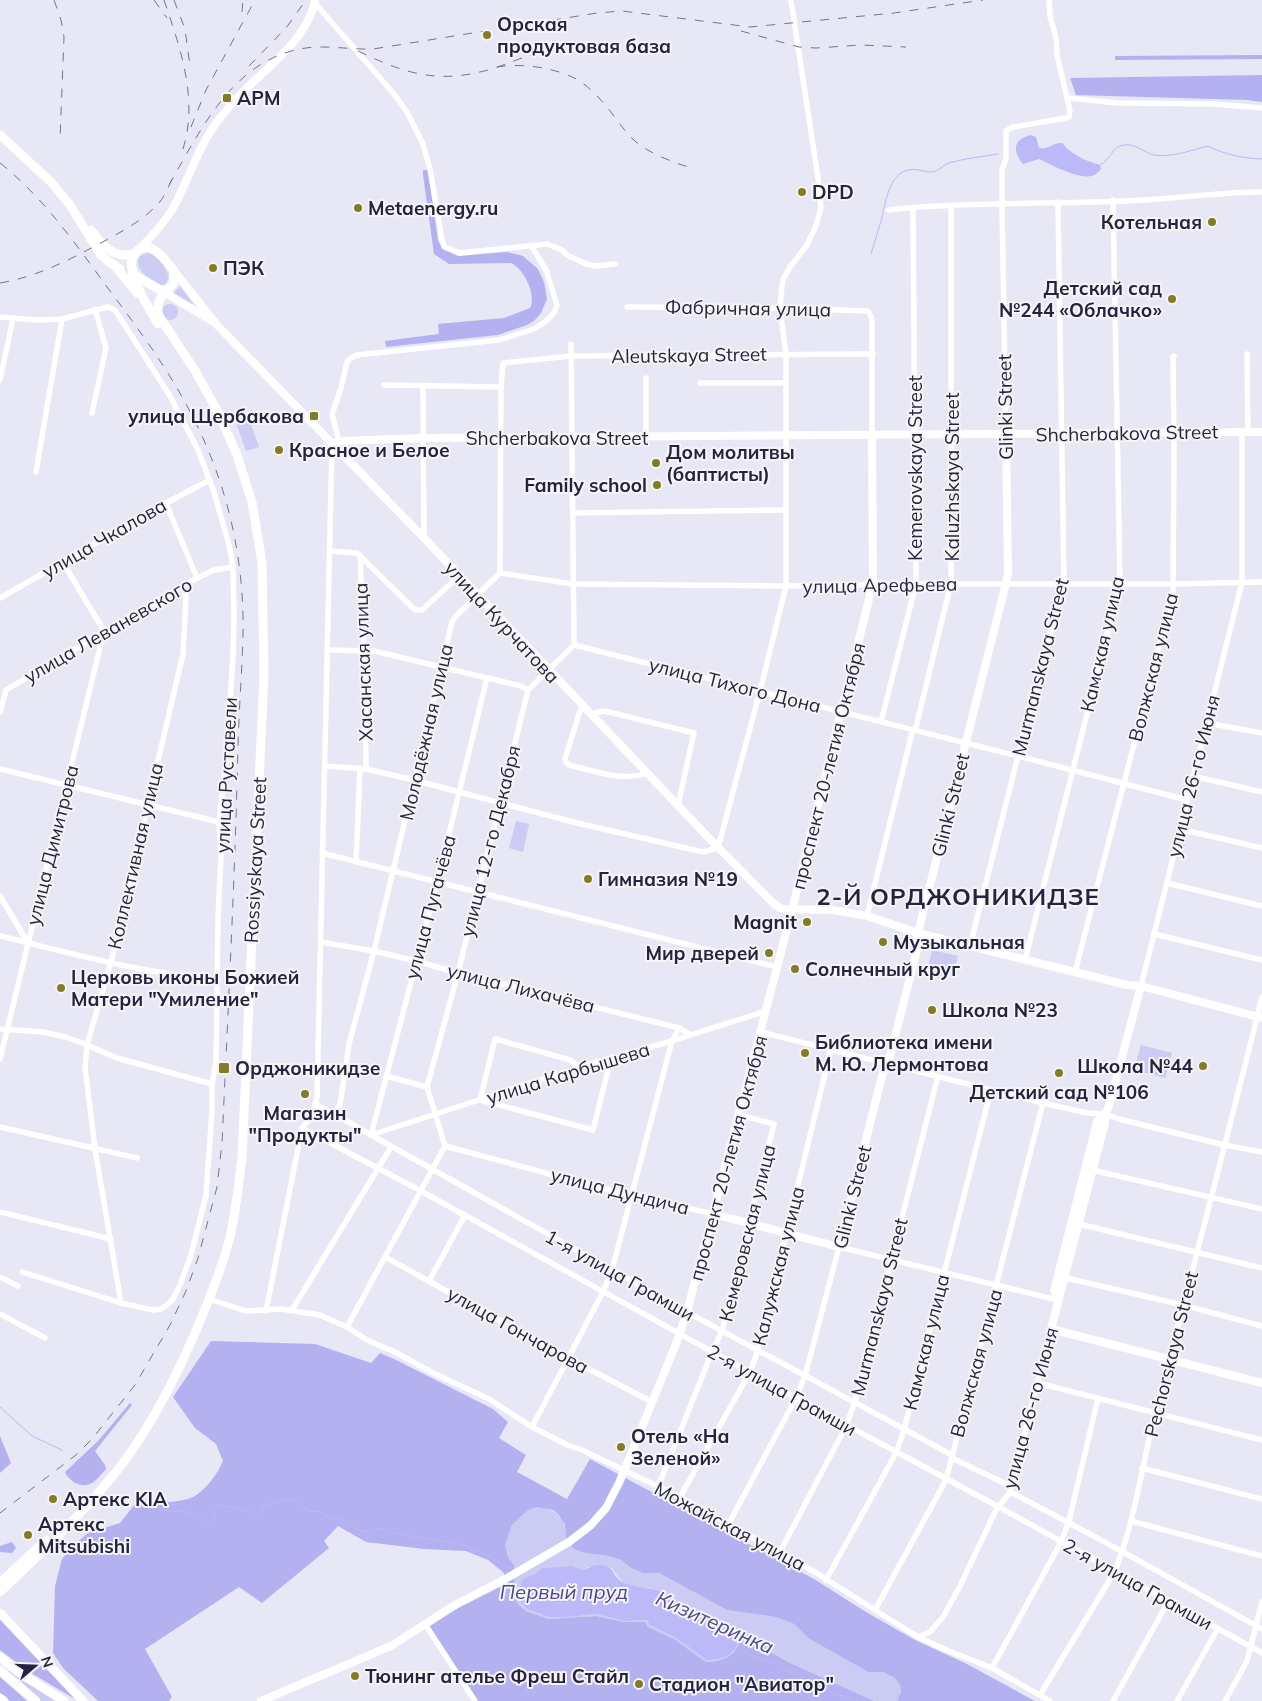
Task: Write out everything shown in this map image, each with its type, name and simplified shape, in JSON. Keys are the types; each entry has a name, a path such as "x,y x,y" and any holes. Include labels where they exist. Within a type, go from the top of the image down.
{"main road":[{"path":"0,129 48,174 72,203 94,239 100,254 116,267 158,324"},
{"path":"0,135 51,182 94,239 114,254 122,256 150,248 160,254 174,271 175,278 173,284 164,292 116,267"},
{"path":"136,252 132,259 132,267 137,287 158,324"},
{"name":"Rossiyskaya Street","path":"0,1590 67,1526 100,1491 140,1439 168,1393 209,1300 229,1241 242,1158 264,674 262,563 252,502 237,455 215,406 194,369 159,316 158,303 164,292"},
{"name":"Rossiyskaya Street","path":"0,1590 102,1482 137,1436 164,1391 205,1298 216,1268 231,1212 238,1158 259,674 258,563 248,504 232,457 215,416 198,385 158,324"},
{"path":"0,1612 83,1701"},
{"path":"0,1657 18,1672 64,1701"},
{"path":"0,1670 36,1701"},
{"path":"0,1698 4,1701"}],"street":[{"path":"325,766 363,769 414,780 500,803 703,852 718,848 786,586 786,354 780,308 784,278 794,261 807,245 816,228 821,208 813,141 791,0"},
{"path":"1049,0 1057,55 1068,98 1118,103 1216,104 1262,108"},
{"path":"136,252 156,232 171,212 203,142 240,95 282,54 299,34 311,13 315,1"},
{"path":"315,1 407,112 423,144 428,161 442,240 445,247 460,254 547,244 562,250 567,255 586,264 596,266 615,264"},
{"name":"Glinki Street","path":"728,1525 796,1398 805,1376 883,1072 888,1064 919,942 918,933 1008,573 1002,204 1002,170 1006,159 1006,131 1013,127 1069,116 1068,98"},
{"path":"888,210 1002,204 1143,200 1232,192 1262,192"},
{"name":"Камская улица","path":"1024,960 1120,583 1113,200"},
{"name":"Murmanskaya Street","path":"970,946 1064,582 1058,202"},
{"name":"Kaluzhskaya Street","path":"867,916 951,584 951,206"},
{"name":"Kemerovskaya Street","path":"881,722 916,584 913,208"},
{"path":"156,232 155,242 160,254"},
{"path":"266,1311 302,1128 312,1116 316,1104 330,551 336,442 332,414 347,362 357,355 499,340 534,329 549,318 557,305 546,270 532,247"},
{"name":"улица Курчатова","path":"174,271 217,325 336,442 459,576 718,848 774,904 782,909 792,910"},
{"name":"улица Курчатова","path":"164,292 217,325"},
{"name":"улица Руставели","path":"95,310 108,307 115,310 170,396 198,450 210,480 229,545 233,567 233,656 227,750 219,822 221,854 216,1062 212,1084 206,1195 191,1255 173,1299 161,1308 153,1310 121,1302"},
{"name":"Фабричная улица","path":"627,307 780,308 868,311"},
{"path":"0,317 38,320 62,319 95,310 106,348 92,413"},
{"name":"проспект 20-летия Октября","path":"261,1701 386,1649 453,1606 507,1578 584,1532 606,1508 625,1470 680,1334 687,1312 761,1032 873,584 873,354 872,318 868,311"},
{"path":"0,380 13,318"},
{"path":"36,472 62,319"},
{"path":"571,344 574,645"},
{"name":"Aleutskaya Street","path":"501,387 502,366 506,362 571,356 873,354"},
{"name":"улица 26-го Июня","path":"1058,1300 1054,1291 1097,1122 1108,1109 1118,1075 1242,582 1247,354"},
{"name":"Волжская улица","path":"1075,972 1173,594 1174,356"},
{"path":"646,378 646,437"},
{"path":"700,383 785,383"},
{"path":"384,385 501,387 500,573"},
{"path":"423,386 424,538"},
{"name":"Shcherbakova Street","path":"336,442 424,438 1262,432"},
{"name":"улица Чкалова","path":"0,598 62,561 210,480"},
{"path":"166,503 197,578"},
{"path":"573,513 785,510"},
{"path":"330,551 355,552 360,555 418,611 422,610 459,576"},
{"name":"Хасанская улица","path":"356,862 363,769 364,650 360,555"},
{"path":"62,561 104,631"},
{"name":"улица Леваневского","path":"0,712 3,689 197,578 214,570 233,567"},
{"name":"улица Арефьева","path":"500,573 573,584 786,586 1064,582 1173,584 1262,582"},
{"name":"Молодёжная улица","path":"333,1114 340,1105 349,1044 374,951 452,622 500,573"},
{"name":"Коллективная улица","path":"121,1302 84,1067 87,1045 111,962 183,654 186,597 183,587"},
{"name":"улица Димитрова","path":"0,1059 104,631"},
{"name":"улица Тихого Дона","path":"574,645 1187,800"},
{"name":"улица 12-го Декабря","path":"445,1146 428,1087 528,690 547,669 574,645"},
{"path":"328,650 364,650 521,686 528,690"},
{"name":"улица Пугачёва","path":"371,1135 437,883 487,678"},
{"path":"584,707 580,711 565,759 566,762 569,765 624,778 635,778 648,773"},
{"path":"591,714 603,711 694,733 678,805"},
{"path":"1207,723 1262,733"},
{"path":"0,769 219,822"},
{"path":"1193,776 1262,792"},
{"path":"1180,829 1262,848"},
{"path":"322,853 777,967"},
{"path":"1166,883 1262,906"},
{"path":"0,896 28,943"},
{"path":"792,910 833,910 867,916 918,933 1127,985 1141,986 1260,1018"},
{"path":"1154,934 1262,960"},
{"path":"0,936 111,962 195,978 218,980"},
{"name":"улица Лихачёва","path":"320,942 374,951 416,961 679,1028 690,1035"},
{"name":"Pechorskaya Street","path":"1040,1695 1115,1571 1122,1553 1224,1145 1260,1018 1262,997"},
{"name":"улица Карбышева","path":"371,1135 580,1067 672,1041 766,1011"},
{"path":"532,1427 603,1292 612,1270 672,1041 679,1028"},
{"path":"0,1029 43,1032 65,1037 117,1058 212,1084"},
{"path":"761,1032 1042,1103 1087,1113 1105,1114 1224,1145 1262,1152"},
{"path":"580,1067 570,1060 496,1039 480,1100 593,1130 611,1058"},
{"name":"Калужская улица","path":"680,1497 750,1372 758,1350 831,1049"},
{"path":"386,1076 428,1087"},
{"name":"Murmanskaya Street","path":"779,1554 846,1426 855,1402 938,1076"},
{"name":"Камская улица","path":"826,1580 896,1453 904,1430 991,1090"},
{"name":"Волжская улица","path":"875,1610 946,1480 1042,1103"},
{"name":"1-я улица Грамши","path":"316,1104 687,1312 855,1402 1122,1553 1259,1627"},
{"name":"улица 26-го Июня","path":"918,1637 930,1632 943,1617 996,1510 1011,1489 1105,1123 1105,1114"},
{"name":"Кемеровская улица","path":"658,1487 722,1331 774,1124 738,1116"},
{"path":"0,1127 137,1158"},
{"name":"2-я улица Грамши","path":"302,1128 380,1168 846,1426 999,1507 1262,1652"},
{"path":"347,1327 445,1146"},
{"name":"улица Дундича","path":"445,1146 632,1196 714,1214 839,1248 1058,1300"},
{"path":"292,1310 391,1147"},
{"path":"1092,1170 1262,1209"},
{"path":"0,1212 111,1239"},
{"path":"429,1281 466,1215"},
{"path":"1078,1224 1262,1268"},
{"name":"улица Гончарова","path":"385,1257 652,1402"},
{"path":"22,1272 121,1302"},
{"path":"0,1277 18,1286"},
{"path":"1066,1278 1183,1305 1262,1326"},
{"name":"Можайская улица","path":"209,1300 246,1311 281,1309 320,1315 347,1327 367,1340 395,1352 432,1373 489,1399 532,1427 567,1445 582,1450 680,1497 826,1580 918,1637 992,1668 1050,1701"},
{"path":"0,1314 45,1338"},
{"path":"1051,1329 1262,1383"},
{"path":"1038,1383 1262,1440"},
{"path":"992,1668 1061,1542 1069,1522 1098,1398"},
{"path":"1142,1468 1262,1499"},
{"path":"1131,1520 1262,1556"},
{"path":"1113,1701 1169,1600"},
{"path":"1225,1701 1247,1661 1259,1627 1262,1602"},
{"path":"425,1624 475,1701"},
{"path":"1177,1701 1218,1628"}],"shaded area":[{"path":"1262,55 1262,59 1115,60 1115,56"},
{"path":"1262,75 1262,102 1076,95 1070,78"},
{"path":"423,170 428,170 438,240 442,249 458,256 507,252 523,256 538,269 544,282 547,299 541,313 534,321 498,335 386,347 385,341 439,334 438,324 504,318 530,308 532,303 532,296 525,276 511,263 449,264 434,254"},
{"path":"148,253 159,259 164,266 169,278 166,284 160,285 140,269 138,261 140,256"},
{"path":"180,286 194,305 173,294"},
{"path":"170,304 176,306 178,312 176,318 170,320 164,318 162,312 164,306"},
{"path":"248,416 259,447 246,451 235,420"},
{"path":"516,821 529,824 523,852 509,848"},
{"path":"932,950 958,956 955,968 948,966 945,980 926,975"},
{"path":"1141,1045 1172,1053 1165,1078 1134,1070"},
{"path":"211,1341 315,1344 371,1363 380,1353 394,1359 493,1409 508,1422 499,1438 526,1455 517,1472 567,1499 590,1459 814,1579 915,1640 965,1663 1035,1701 897,1701 901,1692 900,1685 895,1678 883,1672 868,1672 808,1638 794,1624 776,1617 727,1610 659,1573 643,1573 631,1568 621,1560 574,1549 566,1538 565,1525 559,1515 553,1510 536,1507 527,1511 512,1525 505,1545 508,1557 514,1565 515,1598 518,1604 526,1611 549,1619 596,1616 624,1622 645,1622 648,1627 674,1639 706,1662 727,1658 734,1652 739,1642 758,1645 788,1662 874,1701 474,1701 427,1628 460,1607 508,1583 503,1572 488,1560 466,1551 424,1549 366,1542 338,1526 324,1541 329,1548 262,1603 239,1587 145,1649 172,1697 169,1701 98,1701 63,1668 53,1653 55,1586 62,1559 88,1533 120,1523 134,1505 188,1499 207,1486 215,1476 223,1461 216,1444 195,1428 173,1397"},
{"path":"130,1403 132,1405 95,1451 106,1469 90,1484 82,1485 72,1481 65,1472 98,1441"},
{"path":"0,1436 11,1463 0,1473"},
{"path":"536,1507 555,1512 562,1519 566,1538 585,1553 609,1556 621,1560 631,1568 643,1572 659,1573 727,1610 776,1617 794,1624 808,1638 868,1672 883,1672 895,1678 900,1685 901,1692 897,1701 874,1701 788,1662 758,1645 738,1648 727,1659 706,1662 674,1639 648,1627 645,1622 624,1622 596,1616 549,1619 526,1611 518,1604 515,1598 514,1565 508,1557 505,1545 512,1525 527,1511","holes":["572,1566 583,1570 588,1567 612,1568 623,1582 628,1585 661,1591 734,1639 675,1637 650,1625 647,1620 626,1621 596,1614 549,1617 527,1609 521,1602 519,1592 525,1578 535,1574 542,1568"]},
{"path":"12,1542 16,1548 12,1553 0,1552 0,1546"},
{"path":"0,1619 78,1701 28,1671 0,1650"},
{"path":"0,1665 57,1701 39,1701"},
{"path":"0,1677 27,1701 10,1701 0,1693"}],"water":[{"path":"1031,135 1036,137 1039,148 1062,143 1080,157 1100,165 1101,169 1093,176 1086,176 1065,171 1039,159 1023,164 1017,155 1016,146 1021,139"},
{"name":"Первый пруд","path":"596,1565 607,1566 617,1578 626,1584 661,1591 734,1639 737,1643 735,1648 725,1656 707,1660 675,1637 650,1625 647,1620 626,1621 596,1614 549,1617 527,1609 521,1602 519,1592 521,1583 525,1578 535,1574 542,1568 572,1566 583,1570"}],"waterway":[{"name":"Кизитеринка","path":"1100,165 1117,148 1128,145 1135,146 1150,154 1161,156 1174,155 1208,146 1234,156 1262,159"},
{"name":"Кизитеринка","path":"871,254 888,193 899,174 912,169 932,172 955,161 998,154"},
{"name":"Кизитеринка","path":"0,1407 32,1436 62,1450"},
{"name":"Кизитеринка","path":"142,1502 170,1512 181,1511 191,1513 200,1517 207,1524 212,1521 218,1505 250,1511 257,1515 268,1504 298,1499 302,1506 310,1512 318,1511 334,1520 340,1519 356,1529 368,1532 380,1528 393,1533 464,1545 495,1559 515,1571"},
{"name":"Кизитеринка","path":"733,1649 773,1663 819,1688 858,1701"}],"railway":[{"path":"54,0 61,20 64,37 60,140"},
{"path":"154,0 167,18"},
{"path":"164,0 182,57 186,77 189,116 181,155"},
{"path":"174,0 185,29 190,66"},
{"path":"242,12 243,0"},
{"path":"191,127 206,90 255,0"},
{"path":"249,66 286,28 306,0"},
{"path":"169,185 206,122 237,84 255,68 276,56 300,49 318,47 373,49 597,13 622,11 750,27 894,13 983,0"},
{"path":"741,31 799,47 816,48 861,45 906,47"},
{"path":"358,51 404,70 434,76 466,75 496,68 531,55"},
{"path":"497,67 515,65 535,67 575,78 601,101 636,142 654,154 688,167"},
{"path":"0,163 16,176 70,237 158,358 188,407 212,459 232,524 241,579 243,635 222,1143 217,1187 198,1258 186,1291 170,1325 135,1385 92,1439 76,1455 0,1513"},
{"path":"0,283 26,277 51,268 130,227 151,211 159,202 166,193 172,179"}],"place":[{"name":"Орская продуктовая база","path":"487,35"},
{"name":"АРМ","path":"227,98"},
{"name":"DPD","path":"802,192"},
{"name":"Metaenergy.ru","path":"358,208"},
{"name":"Котельная","path":"1212,222"},
{"name":"ПЭК","path":"213,268"},
{"name":"Детский сад №244 «Облачко»","path":"1172,299"},
{"name":"улица Щербакова","path":"314,416"},
{"name":"Красное и Белое","path":"279,450"},
{"name":"Дом молитвы (баптисты)","path":"656,463"},
{"name":"Family school","path":"657,485"},
{"name":"Гимназия №19","path":"588,879"},
{"name":"Magnit","path":"807,922"},
{"name":"Музыкальная","path":"883,942"},
{"name":"Мир дверей","path":"769,953"},
{"name":"Солнечный круг","path":"795,969"},
{"name":"Церковь иконы Божией Матери \"Умиление\"","path":"61,988"},
{"name":"Школа №23","path":"932,1010"},
{"name":"Библиотека имени М. Ю. Лермонтова","path":"805,1053"},
{"name":"Школа №44","path":"1203,1066"},
{"name":"Орджоникидзе","path":"224,1068"},
{"name":"Детский сад №106","path":"1059,1073"},
{"name":"Магазин \"Продукты\"","path":"305,1094"},
{"name":"Отель «На Зеленой»","path":"621,1447"},
{"name":"Артекс KIA","path":"53,1499"},
{"name":"Артекс Mitsubishi","path":"28,1535"},
{"name":"Тюнинг ателье Фреш Стайл","path":"355,1676"},
{"name":"Стадион \"Авиатор\"","path":"639,1684"}],"district":[{"name":"2-Й ОРДЖОНИКИДЗЕ","path":"958,896"}]}
